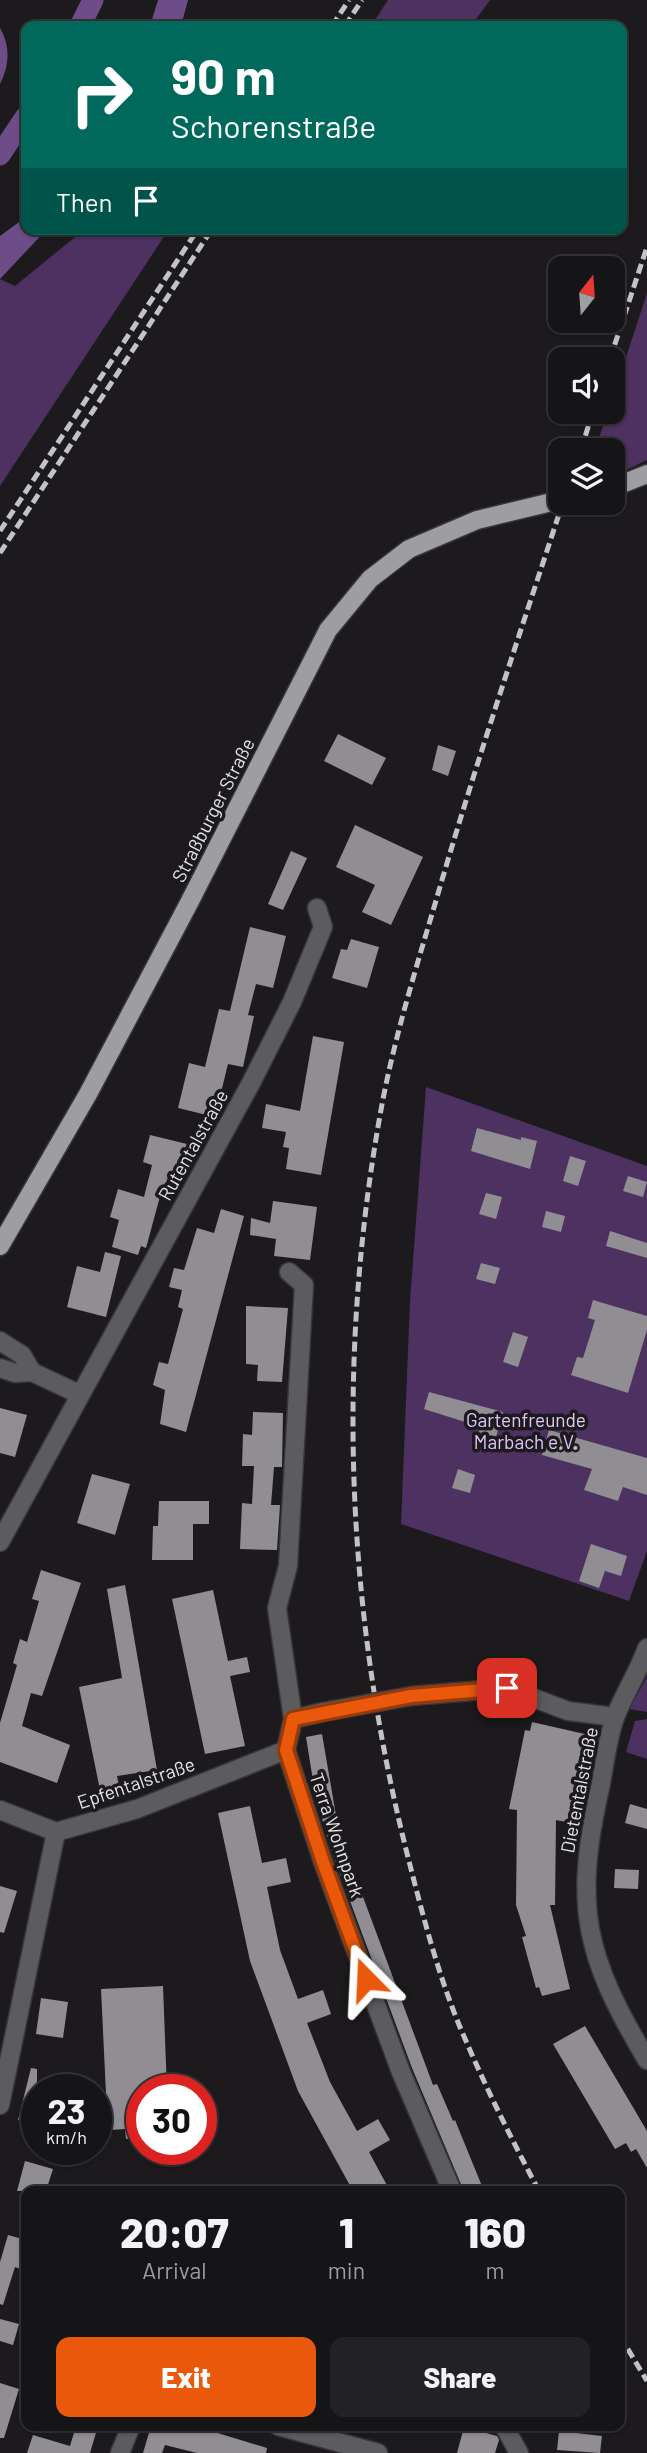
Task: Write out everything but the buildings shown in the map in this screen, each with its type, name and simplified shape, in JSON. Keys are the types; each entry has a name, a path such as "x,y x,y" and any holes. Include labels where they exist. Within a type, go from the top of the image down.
{"main road":[{"path":"625,483 647,474"},
{"name":"Straßburger Straße","path":"0,1246 88,1094 177,927 328,630 370,579 409,549 477,520 548,503"}],"street":[{"name":"Rutentalstraße","path":"79,1394 251,1083 292,1002 323,927 317,908"},
{"path":"286,1750 293,1719 277,1608 288,1566 304,1285 289,1272"},
{"path":"0,1341 22,1355 32,1372"},
{"path":"0,1368 15,1373 32,1372 79,1394 0,1542"},
{"name":"Dietentalstraße","path":"647,1650 615,1717 590,1831 584,1879 591,1946 616,2008 647,2060"},
{"path":"293,1719 411,1696 507,1688 568,1711 615,1717"},
{"name":"Epfentalstraße","path":"56,1832 137,1809 286,1750"},
{"name":"Terra Wohnpark","path":"286,1750 323,1862 397,2060 450,2186"},
{"path":"0,1810 56,1832 0,2105"},
{"path":"120,2453 129,2431"},
{"path":"297,2431 378,2453"},
{"path":"507,2431 519,2453"}],"green space":[{"path":"388,0 490,0 475,21 374,21"},
{"path":"78,235 165,235 0,486 0,279 15,286"},
{"path":"647,293 647,460 625,470 625,438 599,438 604,424 625,424 625,360"},
{"name":"Gartenfreunde Marbach e.V.","path":"426,1087 647,1166 647,1551 629,1601 401,1524 410,1301"},
{"path":"647,1677 647,1712 629,1709"},
{"path":"647,1719 647,1759 626,1752 635,1721"}],"shaded area":[{"path":"158,0 188,0 182,21 152,21"},
{"path":"0,28 8,56 0,84"},
{"path":"21,221 21,235 41,235 0,279 0,236"}],"waterway":[{"path":"82,21 93,0"},
{"path":"0,155 21,124"}],"railway":[{"path":"335,21 349,0"},
{"path":"348,21 362,0"},
{"path":"0,531 194,235"},
{"path":"0,553 208,235"},
{"path":"614,347 647,247"},
{"path":"585,438 589,424"},
{"path":"536,2186 483,2079 449,1998 422,1910 388,1771 360,1580 354,1484 353,1388 358,1291 368,1195 383,1099 394,1050 465,803 559,515"},
{"path":"625,2344 647,2381"}],"route":[{"path":"366,1979 286,1750 293,1719 411,1696 507,1688"}]}
